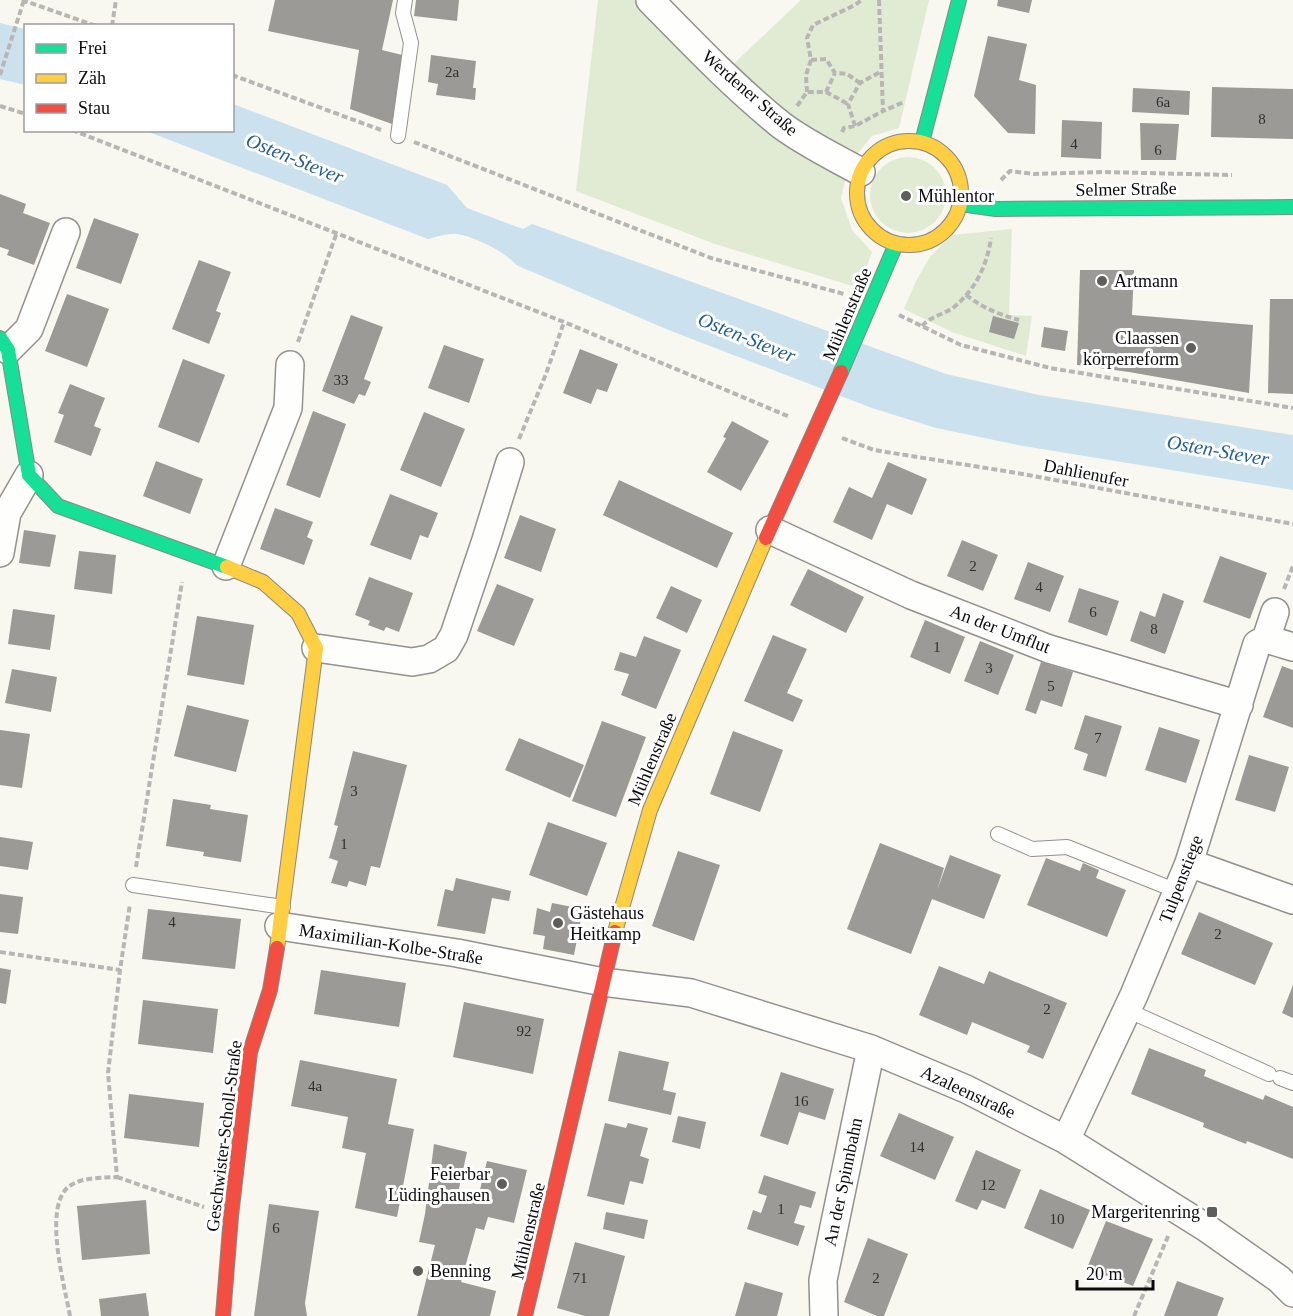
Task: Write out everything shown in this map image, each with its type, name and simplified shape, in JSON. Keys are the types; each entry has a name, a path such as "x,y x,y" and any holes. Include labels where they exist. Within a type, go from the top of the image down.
{"street":[{"name":"Werdener Straße","path":"650,0 721,72 782,126 861,172"},
{"path":"922,142 959,0"},
{"path":"898,142 922,142 946,156 956,170 961,187 960,204 953,221 941,235 925,243 896,244 883,239 872,230 861,213 857,194 861,172 869,159 882,148 898,142"},
{"name":"Selmer Straße","path":"960,204 996,209 1293,207"},
{"path":"66,232 28,329 4,344 29,475 58,506 226,566 262,582 298,613 316,648 412,662 429,659 446,650 454,635 510,462"},
{"name":"Mühlenstraße","path":"525,1316 623,900 650,810 770,530 873,302 896,244"},
{"path":"226,566 288,408 290,365"},
{"path":"0,553 8,513 29,475"},
{"name":"An der Umflut","path":"770,530 911,595 1049,649 1239,705"},
{"name":"Tulpenstiege","path":"1066,1140 1127,1010 1189,863 1257,644 1266,639 1275,612"},
{"path":"1266,639 1293,647"},
{"name":"Maximilian-Kolbe-Straße","path":"316,648 281,917 603,982"},
{"path":"1189,863 1293,900"},
{"name":"Geschwister-Scholl-Straße","path":"223,1316 231,1216 250,1052 270,990 281,917"},
{"name":"Azaleenstraße","path":"603,982 692,993 870,1049 966,1089 1066,1140 1179,1210 1279,1280 1293,1293"},
{"name":"An der Spinnbahn","path":"824,1316 823,1280 870,1049"}],"lane":[{"path":"398,136 411,43 403,13 405,0"},
{"path":"998,834 1032,849 1067,847 1177,891"},
{"path":"133,885 281,917"},
{"path":"1127,1010 1281,1078"}],"path":[{"path":"0,75 23,0 90,24"},
{"path":"112,24 116,0"},
{"path":"782,126 807,92 806,75 811,60 807,38 813,25 862,0"},
{"path":"879,0 883,111"},
{"path":"811,60 826,59 835,73"},
{"path":"848,104 860,83 880,72"},
{"path":"835,73 847,74 860,83"},
{"path":"826,92 835,73"},
{"path":"234,76 398,136 711,258 873,302 961,345 1050,368 1293,408"},
{"path":"807,92 826,92 848,104 855,126"},
{"path":"827,154 844,128 855,126 903,101 932,108"},
{"path":"0,106 24,113"},
{"name":"Dahlienufer","path":"77,132 564,322 816,429 874,450 1017,473 1293,524"},
{"path":"922,326 928,320 953,307 978,281 990,249 996,209"},
{"path":"290,365 337,232"},
{"path":"966,295 987,310 1019,320"},
{"path":"510,462 546,374 564,322"},
{"path":"117,1177 108,1073 120,970 187,553"},
{"path":"0,952 120,970"},
{"path":"70,1316 56,1234 56,1210 60,1198 69,1186 84,1180 117,1177 231,1216"},
{"path":"1134,1316 1179,1210"}],"green space":[{"path":"598,0 651,0 724,73 801,0 929,0 899,128 872,136 849,164 841,198 852,230 872,252 859,288 715,244 576,191"},
{"path":"908,157 922,160 935,168 943,181 946,195 943,209 935,222 922,230 908,233 894,230 881,222 873,209 870,195 873,181 881,168 894,160"},
{"path":"1012,229 1009,315 1032,316 1026,356 952,332 904,309 930,257 952,235"}],"water":[{"path":"0,23 24,29 24,85 0,79"},
{"name":"Osten-Stever","path":"234,104 447,185 467,208 523,229 532,224 946,374 1039,395 1293,435 1293,490 1023,446 936,428 872,408 671,331 516,265 489,245 464,235 454,234 428,239 149,132 234,132"}],"building":[{"path":"275,0 393,0 382,50 402,55 392,124 350,109 359,50 268,31"},
{"path":"416,0 459,0 457,21 414,16"},
{"path":"998,0 1032,0 1029,13 997,6"},
{"path":"988,36 1027,44 1019,80 1036,85 1035,134 1008,133 974,96"},
{"path":"431,55 476,61 473,88 476,88 475,100 436,95 438,84 428,82"},
{"path":"1212,87 1293,89 1293,139 1211,137"},
{"path":"1133,88 1190,91 1189,115 1132,112"},
{"path":"1062,120 1102,122 1101,159 1061,157"},
{"path":"1140,123 1179,124 1176,160 1141,160"},
{"path":"0,194 26,204 23,213 50,223 34,265 7,255 9,250 0,247"},
{"path":"94,218 139,234 121,284 76,268"},
{"path":"199,260 231,272 216,311 221,313 209,344 172,329"},
{"path":"1080,270 1134,270 1132,315 1253,325 1249,393 1077,365"},
{"path":"67,294 109,309 87,367 45,351"},
{"path":"1270,299 1293,299 1293,394 1268,393"},
{"path":"351,315 383,327 364,379 371,382 365,396 359,394 354,404 322,391"},
{"path":"993,316 1019,323 1014,339 989,332"},
{"path":"1044,327 1068,331 1065,351 1041,347"},
{"path":"444,345 484,359 469,403 428,388"},
{"path":"580,349 618,364 607,392 597,389 591,404 563,393"},
{"path":"183,359 225,375 199,443 158,427"},
{"path":"70,384 105,398 94,426 101,429 91,456 54,442 64,415 58,413"},
{"path":"313,411 346,424 320,498 286,485"},
{"path":"424,412 465,429 441,487 400,470"},
{"path":"732,421 769,441 741,491 707,472 726,438 723,437"},
{"path":"156,461 203,479 190,514 143,496"},
{"path":"888,462 927,479 912,515 887,504 872,540 833,522 849,487 872,498"},
{"path":"619,480 733,533 717,568 603,515"},
{"path":"390,494 438,513 428,538 420,535 411,560 370,545"},
{"path":"275,508 313,522 307,537 313,540 304,565 260,549"},
{"path":"520,515 556,529 541,572 504,558"},
{"path":"24,530 56,535 50,567 19,563"},
{"path":"962,540 998,555 983,591 947,576"},
{"path":"79,551 116,555 112,594 74,589"},
{"path":"1220,556 1267,573 1250,619 1203,602"},
{"path":"1028,562 1064,576 1050,612 1014,599"},
{"path":"808,569 864,597 846,633 790,605"},
{"path":"369,577 413,593 399,632 386,627 384,631 368,625 370,621 355,615"},
{"path":"497,584 534,599 514,646 477,631"},
{"path":"671,586 702,600 687,633 656,618"},
{"path":"1079,588 1119,601 1107,636 1068,622"},
{"path":"1163,593 1184,601 1165,654 1130,641 1140,611 1155,617"},
{"path":"13,609 55,615 50,650 8,644"},
{"path":"197,616 254,625 244,685 187,675"},
{"path":"925,620 965,637 950,674 910,657"},
{"path":"773,635 807,649 787,693 803,700 793,722 744,701"},
{"path":"644,636 681,650 656,709 621,695 629,674 614,670 620,652 636,657"},
{"path":"980,641 1014,655 998,695 964,681"},
{"path":"1041,662 1073,672 1062,707 1041,700 1036,714 1025,710"},
{"path":"1282,666 1293,670 1293,728 1263,717"},
{"path":"12,669 57,677 51,712 5,703"},
{"path":"187,705 249,720 236,772 174,756"},
{"path":"1085,715 1122,726 1106,777 1083,770 1088,754 1074,749"},
{"path":"602,721 646,737 616,817 572,801"},
{"path":"1159,727 1200,740 1186,783 1145,770"},
{"path":"0,730 30,734 22,788 0,785"},
{"path":"733,731 783,750 760,812 710,794"},
{"path":"519,738 584,765 570,798 505,770"},
{"path":"353,751 407,765 380,868 371,866 366,886 349,881 347,887 331,883 338,861 329,858 338,826 334,825"},
{"path":"1249,755 1289,767 1275,812 1235,800"},
{"path":"173,799 211,805 210,809 248,815 241,862 203,856 204,852 166,846"},
{"path":"548,822 607,843 587,896 529,875"},
{"path":"0,837 33,842 28,870 0,866"},
{"path":"880,843 944,868 937,890 950,855 1001,875 984,919 932,899 911,954 847,929"},
{"path":"678,851 720,865 694,941 652,926"},
{"path":"1046,858 1080,871 1083,863 1099,870 1096,878 1126,890 1107,937 1027,905"},
{"path":"456,878 511,891 509,901 492,898 485,934 437,926 445,889 453,891"},
{"path":"0,894 23,897 18,934 0,932"},
{"name":"Gästehaus Heitkamp","path":"552,903 583,909 574,955 543,949 545,936 533,934 537,908 550,912"},
{"path":"148,909 241,919 235,969 142,959"},
{"path":"1199,912 1273,943 1255,985 1181,954"},
{"path":"939,966 984,984 989,971 1067,1003 1043,1059 1027,1052 1030,1046 972,1022 967,1035 919,1015"},
{"path":"0,968 11,970 6,1004 0,1003"},
{"path":"321,970 406,983 399,1027 314,1014"},
{"path":"1293,985 1293,1018 1282,1013"},
{"path":"143,1000 218,1009 213,1053 138,1044"},
{"path":"464,1002 544,1019 533,1074 453,1057"},
{"path":"1149,1048 1206,1070 1204,1076 1263,1100 1265,1095 1293,1107 1293,1159 1203,1127 1204,1123 1131,1094"},
{"path":"619,1051 669,1062 663,1090 676,1093 671,1115 608,1101"},
{"path":"300,1060 397,1079 388,1124 414,1129 397,1217 355,1208 366,1153 342,1148 348,1117 291,1106"},
{"path":"781,1072 834,1089 825,1120 799,1112 788,1145 760,1136"},
{"path":"129,1094 204,1103 199,1147 124,1138"},
{"path":"899,1113 954,1137 935,1180 880,1156"},
{"path":"678,1116 706,1122 700,1149 672,1142"},
{"path":"605,1123 626,1128 628,1123 648,1128 640,1156 649,1159 643,1184 630,1181 624,1205 587,1196"},
{"path":"434,1144 467,1152 458,1193 478,1198 487,1161 527,1170 514,1223 488,1217 484,1230 476,1228 461,1282 496,1291 490,1316 417,1316 435,1245 419,1242"},
{"path":"976,1150 1021,1170 1005,1209 982,1200 977,1210 955,1201"},
{"path":"764,1175 816,1192 811,1208 800,1205 794,1223 805,1226 798,1246 747,1229 753,1210 761,1213 767,1196 758,1193"},
{"path":"1040,1189 1090,1210 1073,1249 1024,1228"},
{"path":"146,1200 150,1254 82,1260 77,1206"},
{"path":"269,1204 319,1211 305,1303 307,1316 254,1316"},
{"path":"606,1212 648,1220 644,1239 603,1229"},
{"path":"1106,1221 1153,1239 1133,1286 1087,1268"},
{"path":"868,1238 908,1254 884,1316 877,1316 844,1302"},
{"path":"575,1242 625,1256 609,1316 585,1316 557,1308"},
{"path":"1177,1281 1224,1298 1217,1316 1164,1316"},
{"path":"745,1282 783,1293 777,1316 735,1316"},
{"path":"146,1293 149,1316 101,1316 99,1299"}],"traffic: fast":[{"path":"922,142 959,0"},
{"path":"960,204 996,209 1293,207"},
{"path":"841,372 896,244"},
{"path":"0,338 8,350 29,475 58,506 227,567"}],"traffic: slow":[{"path":"909,141 929,145 946,156 957,173 961,193 957,213 946,230 929,241 909,245 889,241 872,230 861,213 857,193 861,173 872,156 889,145 909,141"},
{"path":"615,932 650,810 766,538"},
{"path":"227,567 263,582 298,613 316,648 277,948"}],"traffic: jam":[{"path":"766,538 841,372"},
{"path":"525,1316 615,932"},
{"path":"223,1316 231,1216 250,1052 270,990 277,948"}],"place":[{"name":"Mühlentor","path":"906,196"},
{"name":"Artmann","path":"1102,281"},
{"name":"Claassen körperreform","path":"1191,348"},
{"name":"Gästehaus Heitkamp","path":"558,923"},
{"name":"Feierbar Lüdinghausen","path":"502,1184"},
{"name":"Margeritenring","path":"1212,1212"},
{"name":"Benning","path":"418,1271"}]}
